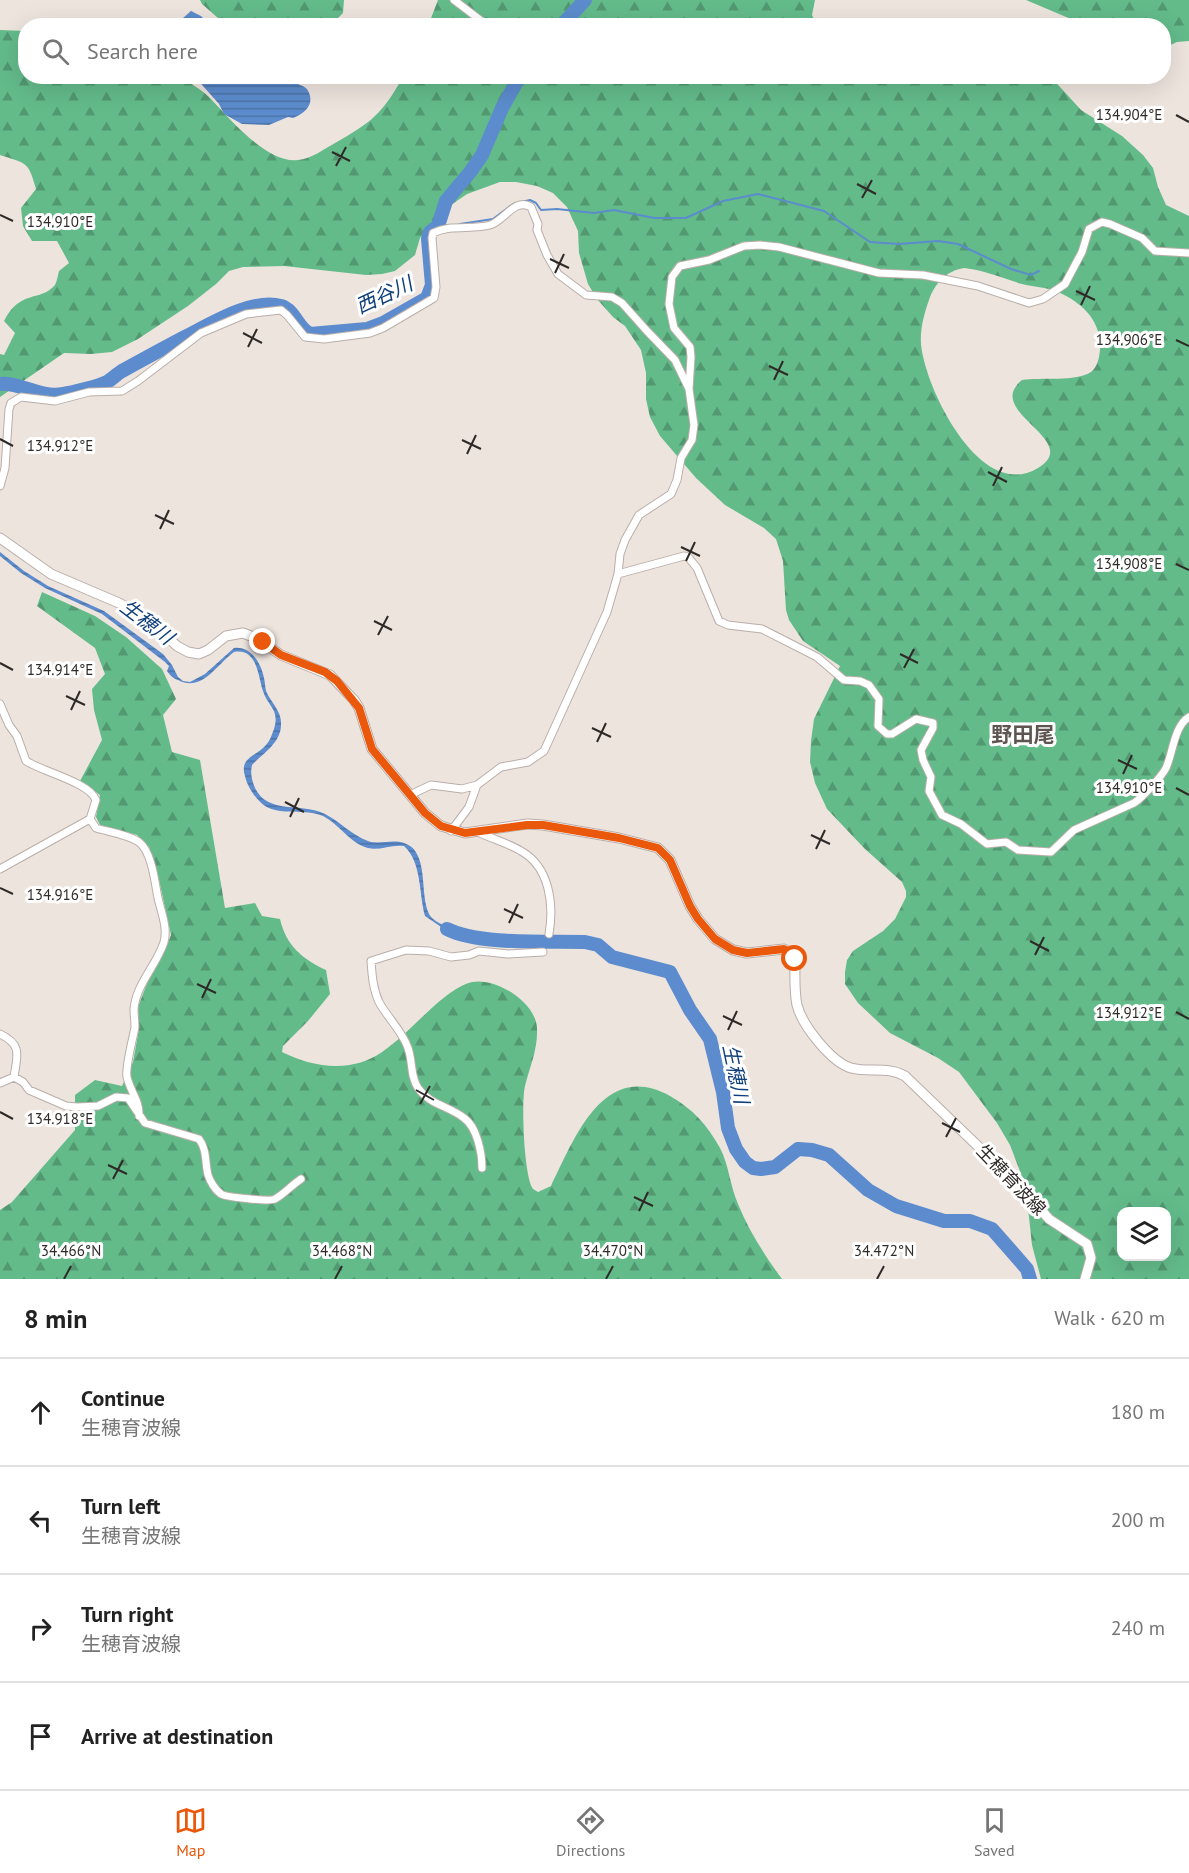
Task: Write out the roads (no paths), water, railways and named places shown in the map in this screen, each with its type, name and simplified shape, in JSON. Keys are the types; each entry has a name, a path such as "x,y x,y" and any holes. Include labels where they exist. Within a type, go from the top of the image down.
{"main road":[{"path":"0,538 51,574 118,603 148,619 177,646 188,652 200,654 226,636 243,633 256,638 281,655 330,675 354,699 363,718 372,749 436,824 451,831"},
{"name":"生穂育波線","path":"451,831 478,832 543,825 619,838 658,848 670,860 694,913 715,939 733,950 747,953 778,948 793,954 800,1016 832,1057 850,1068 896,1071 906,1076 984,1152 1008,1172 1049,1219 1087,1244 1091,1258 1085,1279"}],"street":[{"path":"454,0 478,18"},
{"path":"0,486 5,468 6,421 15,399 27,396 55,401 89,392 122,391 201,333 246,314 281,310 302,334 311,338 324,339 370,333 383,328 434,298 436,287 433,233 443,229 490,225 512,209 523,205 531,207 547,255 558,274 586,295 612,297 622,303 674,358 689,389"},
{"path":"410,795 431,785 462,789 477,785 501,767 525,763 538,757 544,751 607,612 618,574 620,554 639,515 668,498 674,488 681,458 694,433 689,389 690,347 674,328 669,304 672,277 680,266 718,258 744,246 760,244 879,273 923,275 978,286 1029,303 1043,299 1065,284 1082,252 1089,229 1102,222 1142,238 1155,250 1189,253"},
{"path":"618,574 684,556 688,557 697,568 719,621 728,625 762,629 817,657 838,677 869,685 879,699 878,726 886,734 892,734 916,720 933,723 933,728 921,750 931,777 929,791 942,815 961,824 987,844 1006,842 1018,850 1050,852 1074,830 1134,803 1166,769 1181,726 1189,717"},
{"path":"0,704 9,725 17,736 26,761 77,784 93,794 96,800 90,819 0,869"},
{"path":"451,831 469,807 477,785"},
{"path":"90,819 96,828 129,837 142,846 154,874 163,913 164,943 149,971 134,1009 135,1025 127,1076 136,1097 139,1116"},
{"path":"478,832 521,851 532,858 539,867 552,907 549,934"},
{"path":"482,1168 479,1145 470,1125 464,1118 436,1105 419,1090 414,1081 408,1046 378,998 370,961 406,950 429,951 451,957 469,955 479,951 508,954 543,952"},
{"path":"0,1034 12,1041 17,1051 14,1077"},
{"path":"14,1077 23,1082 29,1090 66,1106 98,1106 116,1097 128,1098 141,1120 150,1125 199,1139 204,1147 209,1178 218,1191 226,1197 251,1197 264,1202 270,1201 276,1199 301,1179"},
{"path":"0,1083 14,1077"}],"water":[{"path":"191,11 203,18 183,18"},
{"path":"201,84 298,84 307,89 310,94 310,103 306,110 293,118 288,117 269,125 242,124 224,114 219,104"},
{"name":"生穂川","path":"0,552 48,586 104,611 163,654 183,681 190,682 205,674 234,648 250,653 260,667 266,691 281,720 278,737 252,765 252,780 261,796 277,805 325,814 368,841 399,842 413,848 421,866 425,900 432,918 468,938 453,935 425,916 417,870 410,853 404,846 368,848 356,842 323,816 309,812 279,811 265,806 255,797 246,780 244,765 269,742 276,717 263,691 256,665 248,654 234,652 209,675 194,683 187,683 176,679 167,671 169,666 165,662 102,614 45,588 21,573 0,556"}],"waterway":[{"name":"西谷川","path":"568,18 585,0"},
{"name":"西谷川","path":"0,384 15,385 54,395 98,385 230,314 257,306 269,305 286,308 302,328 310,334 367,329 383,323 427,298 432,285 428,239 430,232 438,226 446,201 482,155 502,108 516,84"},
{"path":"460,224 493,219 513,204 530,200 536,203 541,210 557,209 594,213 614,210 654,218 686,218 723,201 758,194 824,211 870,242 899,244 938,241 958,244 1011,269 1031,275 1039,271"},
{"path":"438,226 455,225"},
{"name":"生穂川","path":"447,929 477,938 495,940 585,942 598,945 612,957 670,972 690,1010 710,1039 723,1092 728,1128 736,1149 745,1162 753,1168 775,1167 798,1149 829,1155 868,1190 896,1206 944,1221 970,1221 992,1229 1027,1269 1030,1279"}],"district":[{"name":"野田尾","path":"1023,735"}]}
